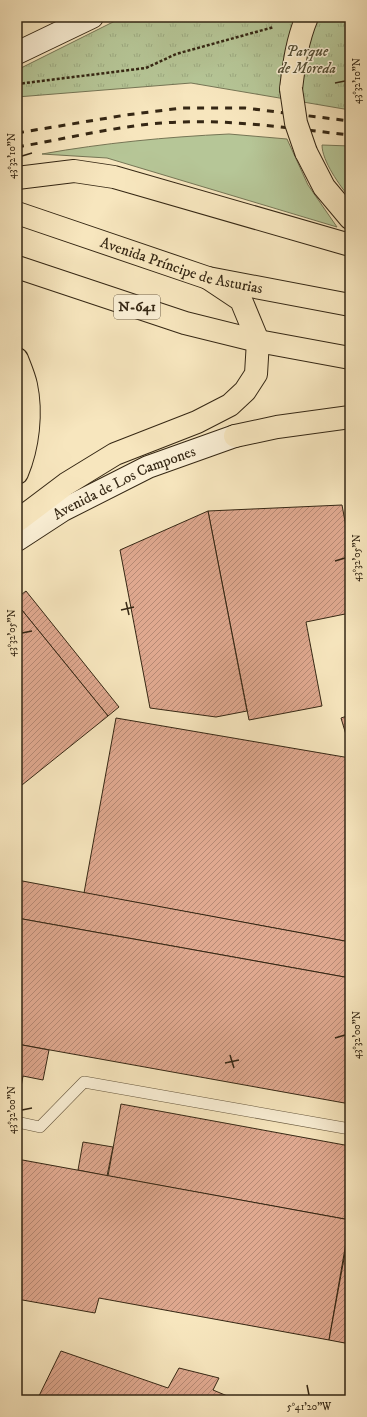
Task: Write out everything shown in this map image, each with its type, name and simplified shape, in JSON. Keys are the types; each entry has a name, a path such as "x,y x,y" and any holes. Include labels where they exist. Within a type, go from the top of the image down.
{"highway":[{"path":"307,17 299,37 291,89 296,123 306,152 324,187 350,218"},
{"path":"17,178 74,171 114,176 350,245"},
{"name":"Avenida Príncipe de Asturias","path":"17,214 208,278 350,306"},
{"name":"N-641","path":"17,267 185,323 258,341 350,358"},
{"path":"17,521 66,484 116,454 197,422 230,405 245,390 256,374 258,341 241,300 208,278"},
{"path":"17,359 26,385 29,413 26,438 17,473"},
{"path":"235,436 277,427 350,417"}],"street":[{"path":"17,53 76,17"},
{"path":"17,53 92,17"},
{"name":"Avenida de Los Campones","path":"17,540 63,510 148,466 235,436"}],"lane":[{"path":"17,1122 40,1126 84,1082 350,1129"}],"path":[{"path":"17,84 146,68 176,54 274,26"}],"green space":[{"name":"Parque de Moreda","path":"123,17 350,17 350,110 191,83 17,97 17,70"},
{"path":"229,134 287,139 308,185 337,227 107,158 42,154 135,141"},
{"path":"322,145 350,146 350,198 328,166"}],"building":[{"path":"342,505 350,548 350,613 306,622 322,706 249,720 208,511"},
{"path":"208,511 247,711 216,717 150,708 120,550"},
{"path":"26,591 119,707 108,716 17,604 17,598"},
{"path":"17,604 108,716 17,789"},
{"path":"350,715 350,737 347,738 341,718"},
{"path":"116,718 350,758 350,942 84,893"},
{"path":"17,880 350,942 350,978 17,918"},
{"path":"17,918 350,978 350,1104 17,1044"},
{"path":"17,1044 49,1050 43,1080 23,1076 18,1104"},
{"path":"121,1104 350,1146 350,1220 108,1176"},
{"path":"83,1142 113,1147 107,1176 78,1170"},
{"path":"17,1159 350,1220 329,1340 99,1298 95,1313 17,1299"},
{"path":"350,1226 350,1344 329,1340"},
{"path":"61,1351 168,1388 179,1368 219,1378 213,1390 237,1400 37,1400"}],"railway":[{"path":"17,133 126,115 182,108 245,108 350,121"},
{"path":"17,147 121,128 183,122 225,122 350,135"}]}
